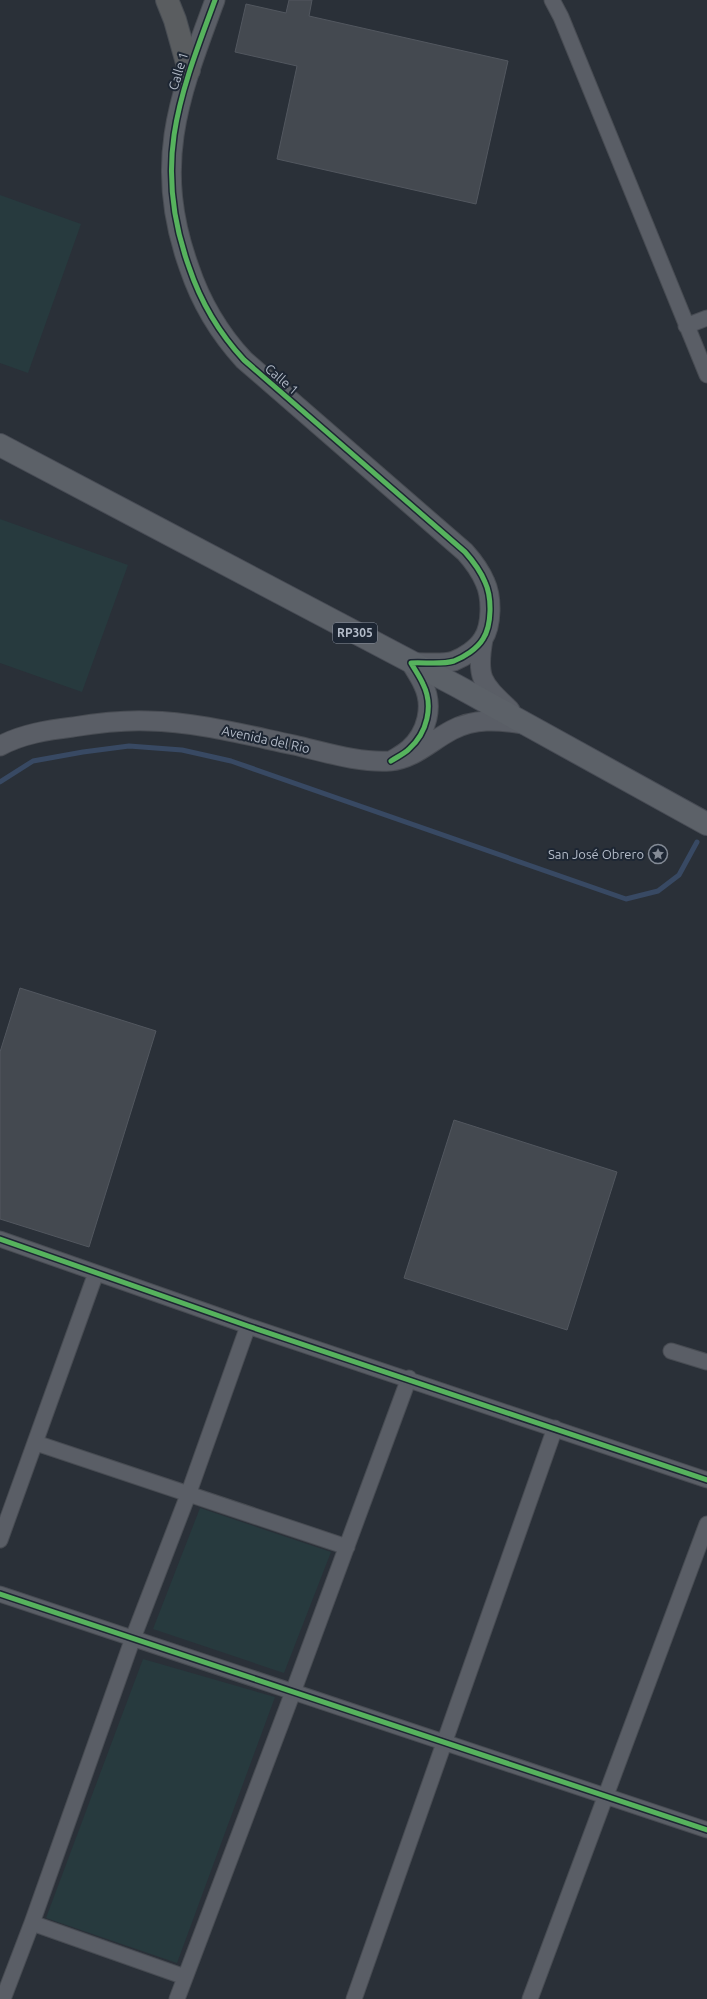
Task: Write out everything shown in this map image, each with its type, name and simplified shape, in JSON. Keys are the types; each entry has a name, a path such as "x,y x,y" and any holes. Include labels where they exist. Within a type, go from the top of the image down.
{"highway":[{"path":"167,0 175,20 189,70"}],"main road":[{"name":"RP305","path":"0,445 457,686 707,824"}],"street":[{"name":"Calle 1","path":"215,0 189,70 176,119 171,151 171,188 174,216 182,250 200,297 213,321 228,343 244,360 459,547 474,562 486,583 489,596 488,624 483,639 467,655 452,661 411,663"},
{"path":"552,0 707,375"},
{"path":"686,326 707,318"},
{"path":"483,639 479,662 482,679 492,692 526,725"},
{"path":"391,761 408,750 425,728 429,701 424,685 411,663"},
{"name":"Avenida del Rio","path":"0,746 8,741 44,731 115,721 178,722 233,732 363,760 391,761 417,753 463,725 480,721 500,721 526,725"},
{"path":"0,1239 248,1326 408,1378 707,1480"},
{"path":"0,1540 96,1273"},
{"path":"3,1999 32,1923 133,1638 188,1495 248,1326"},
{"path":"671,1351 707,1362"},
{"path":"177,1999 347,1547 408,1378"},
{"path":"354,1999 555,1428"},
{"path":"36,1443 347,1547"},
{"path":"530,1999 707,1524"},
{"path":"0,1594 707,1830"},
{"path":"32,1923 185,1977"}],"green space":[{"path":"0,195 81,224 28,373 0,363"},
{"path":"0,519 128,565 82,692 0,663"},
{"path":"200,1508 331,1552 284,1673 153,1629"},
{"path":"143,1659 275,1697 177,1963 46,1918"}],"building":[{"path":"289,0 312,0 309,16 508,61 476,204 277,159 297,66 235,52 246,4 286,13"},
{"path":"20,988 156,1031 89,1247 0,1219 0,1052"},
{"path":"454,1120 617,1172 567,1330 404,1278"}],"waterway":[{"path":"0,782 33,761 83,752 129,746 182,750 231,761 626,899 658,891 679,875 697,842"}],"cycle path":[{"path":"215,0 181,100 171,163 172,195 178,230 189,267 199,293 219,328 244,360 465,552 479,570 489,595 490,611 488,626 483,639 474,649 454,661 438,663 411,663 422,681 426,692 428,701 427,719 415,743 391,761"},
{"path":"0,1239 248,1326 707,1480"},
{"path":"0,1594 707,1830"}],"place":[{"name":"San José Obrero","path":"658,854"}]}
